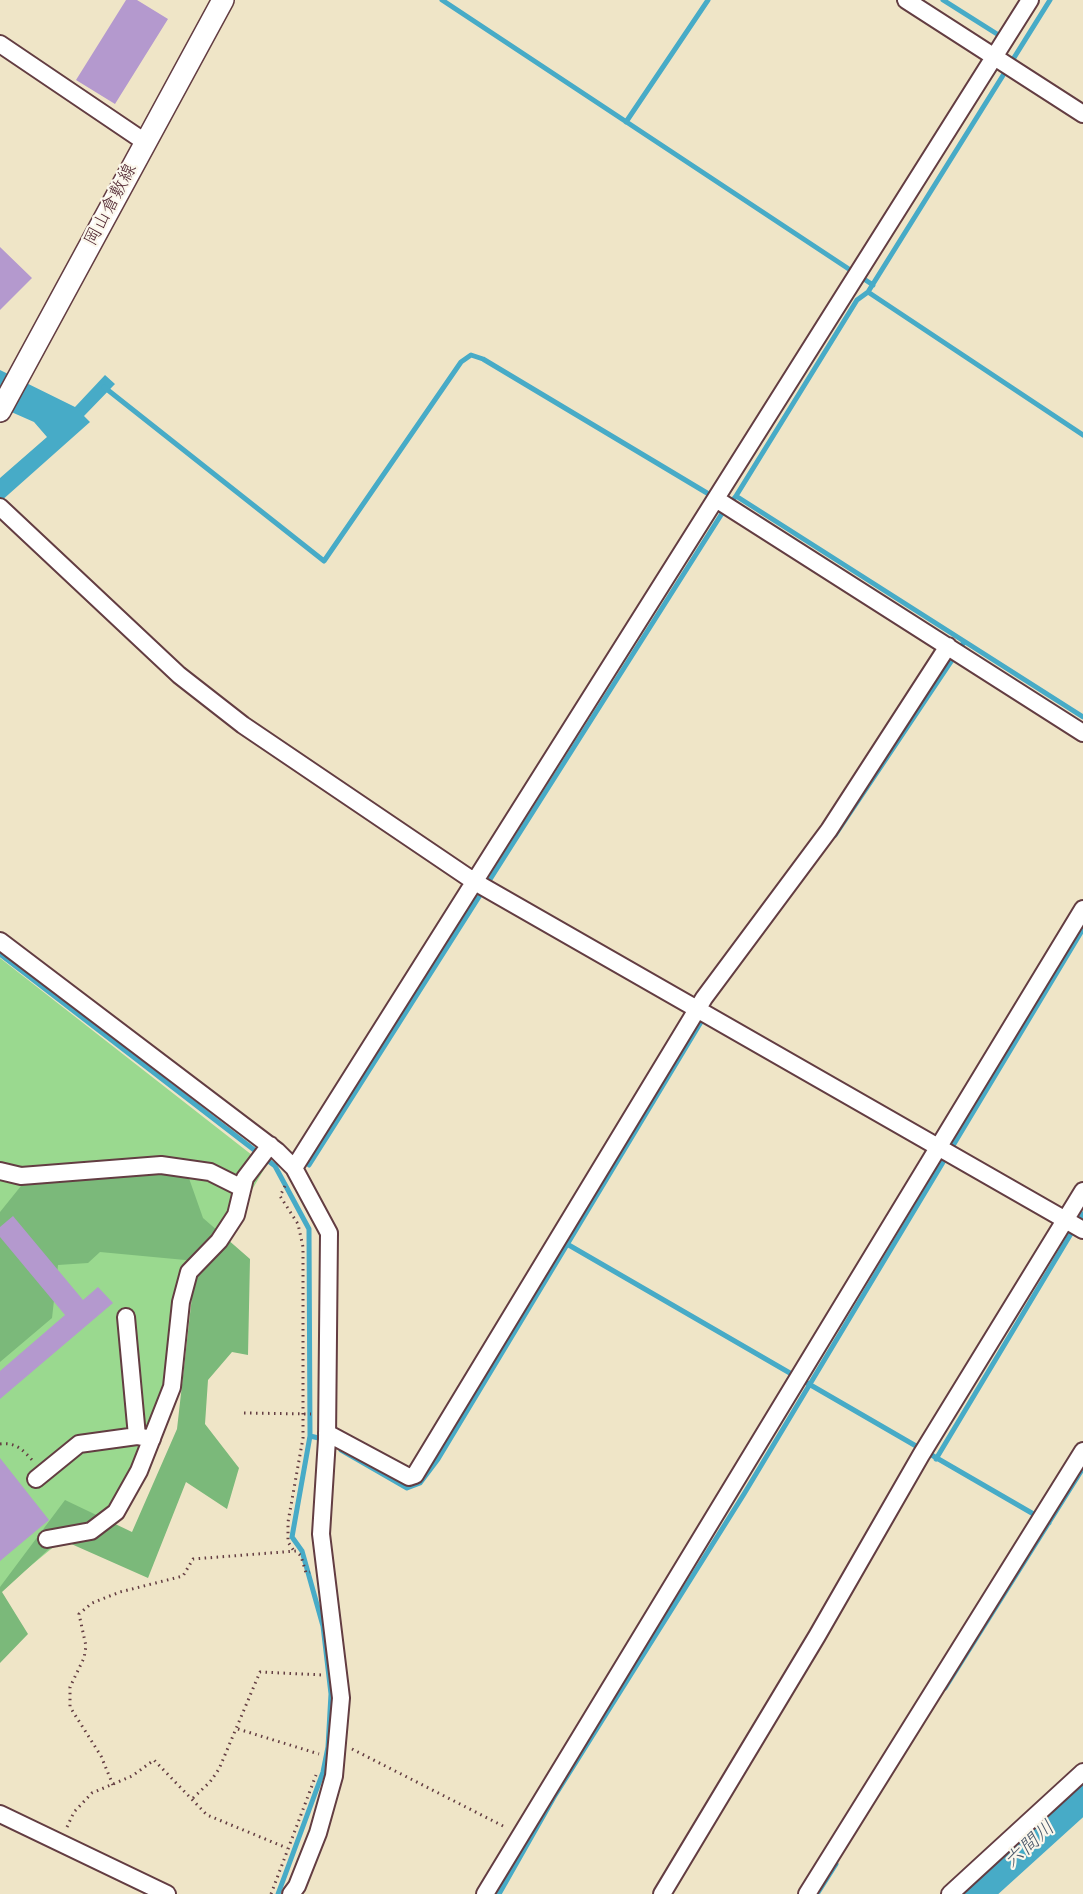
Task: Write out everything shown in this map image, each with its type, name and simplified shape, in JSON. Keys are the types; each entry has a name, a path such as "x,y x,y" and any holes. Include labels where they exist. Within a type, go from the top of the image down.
{"main road":[{"name":"岡山倉敷線","path":"1,409 223,0"}],"street":[{"path":"906,0 1083,114"},
{"path":"294,1168 482,886 724,504 858,274 1004,64 1030,0"},
{"path":"0,44 145,141"},
{"path":"724,504 1083,733"},
{"path":"0,507 179,675 243,725 482,886 1083,1230"},
{"path":"327,1439 409,1478 415,1475 704,1012 954,650"},
{"path":"485,1894 798,1378 944,1151 1083,909"},
{"path":"0,941 264,1152 294,1168 329,1233 327,1439 321,1534 341,1698 334,1776 326,1807 304,1869 291,1894"},
{"path":"144,1437 172,1387 181,1302 189,1272 219,1241 236,1215 244,1178 264,1152"},
{"path":"0,1170 21,1176 161,1165 210,1172 242,1188"},
{"path":"662,1894 817,1636 923,1452 1083,1191"},
{"path":"46,1539 91,1532 116,1512 139,1471 144,1437 126,1317"},
{"path":"40,1476 79,1444 144,1437"},
{"path":"807,1894 1083,1451"},
{"path":"950,1894 1083,1773"},
{"path":"0,1814 167,1894"}],"path":[{"path":"281,1193 280,1196 301,1231 303,1247 305,1414 288,1522 288,1542 301,1556 306,1573"},
{"path":"244,1413 305,1414"},
{"path":"0,1444 9,1443 22,1448 40,1476"},
{"path":"113,1785 101,1756 70,1707 70,1687 84,1658 86,1646 79,1614 92,1603 120,1592 183,1576 193,1559 294,1551"},
{"path":"193,1798 210,1782 219,1769 238,1729 260,1672 325,1676"},
{"path":"238,1729 322,1755 271,1894"},
{"path":"349,1747 508,1829"},
{"path":"59,1843 82,1801 92,1793 113,1785 154,1760 207,1815 287,1848"}],"green space":[{"path":"0,958 266,1166 190,1295 151,1459 82,1543 56,1545 0,1591"},
{"path":"185,1167 203,1218 250,1259 248,1355 232,1352 208,1380 205,1424 239,1468 227,1509 186,1482 148,1578 60,1539 2,1592 28,1634 0,1663 0,1587 65,1500 132,1532 177,1429 196,1261 100,1252 88,1263 58,1265 52,1318 0,1362 0,1212 25,1181"}],"water":[{"path":"0,370 75,407 105,375 115,384 84,416 90,422 0,502 0,478 47,437 34,422 0,407"}],"building":[{"path":"126,0 137,0 168,19 115,104 76,80"},
{"path":"0,247 32,278 0,310"},
{"path":"13,1216 83,1300 98,1287 113,1303 0,1399 0,1371 65,1315 0,1237 0,1227"},
{"path":"0,1458 49,1520 0,1561"}],"waterway":[{"path":"442,0 873,285"},
{"path":"626,122 708,0"},
{"path":"943,0 997,34"},
{"path":"1050,0 868,292 1083,435"},
{"path":"309,1165 721,515 736,496 857,300 868,292"},
{"path":"104,387 324,561 461,362 471,355 483,359 707,493"},
{"path":"736,496 1083,717"},
{"path":"835,835 964,642"},
{"path":"499,1894 554,1797 744,1494 1083,929"},
{"path":"0,954 275,1166 309,1229 310,1436 292,1537 302,1551 323,1626 331,1694 328,1747 323,1772 278,1894"},
{"path":"341,1450 407,1488 420,1483 438,1459 704,1017"},
{"path":"936,1459 1072,1232"},
{"path":"567,1244 1049,1523"},
{"path":"310,1436 323,1439"},
{"path":"945,1688 1083,1468"},
{"name":"六間川","path":"976,1894 1083,1797"},
{"path":"817,1894 836,1864"}]}
